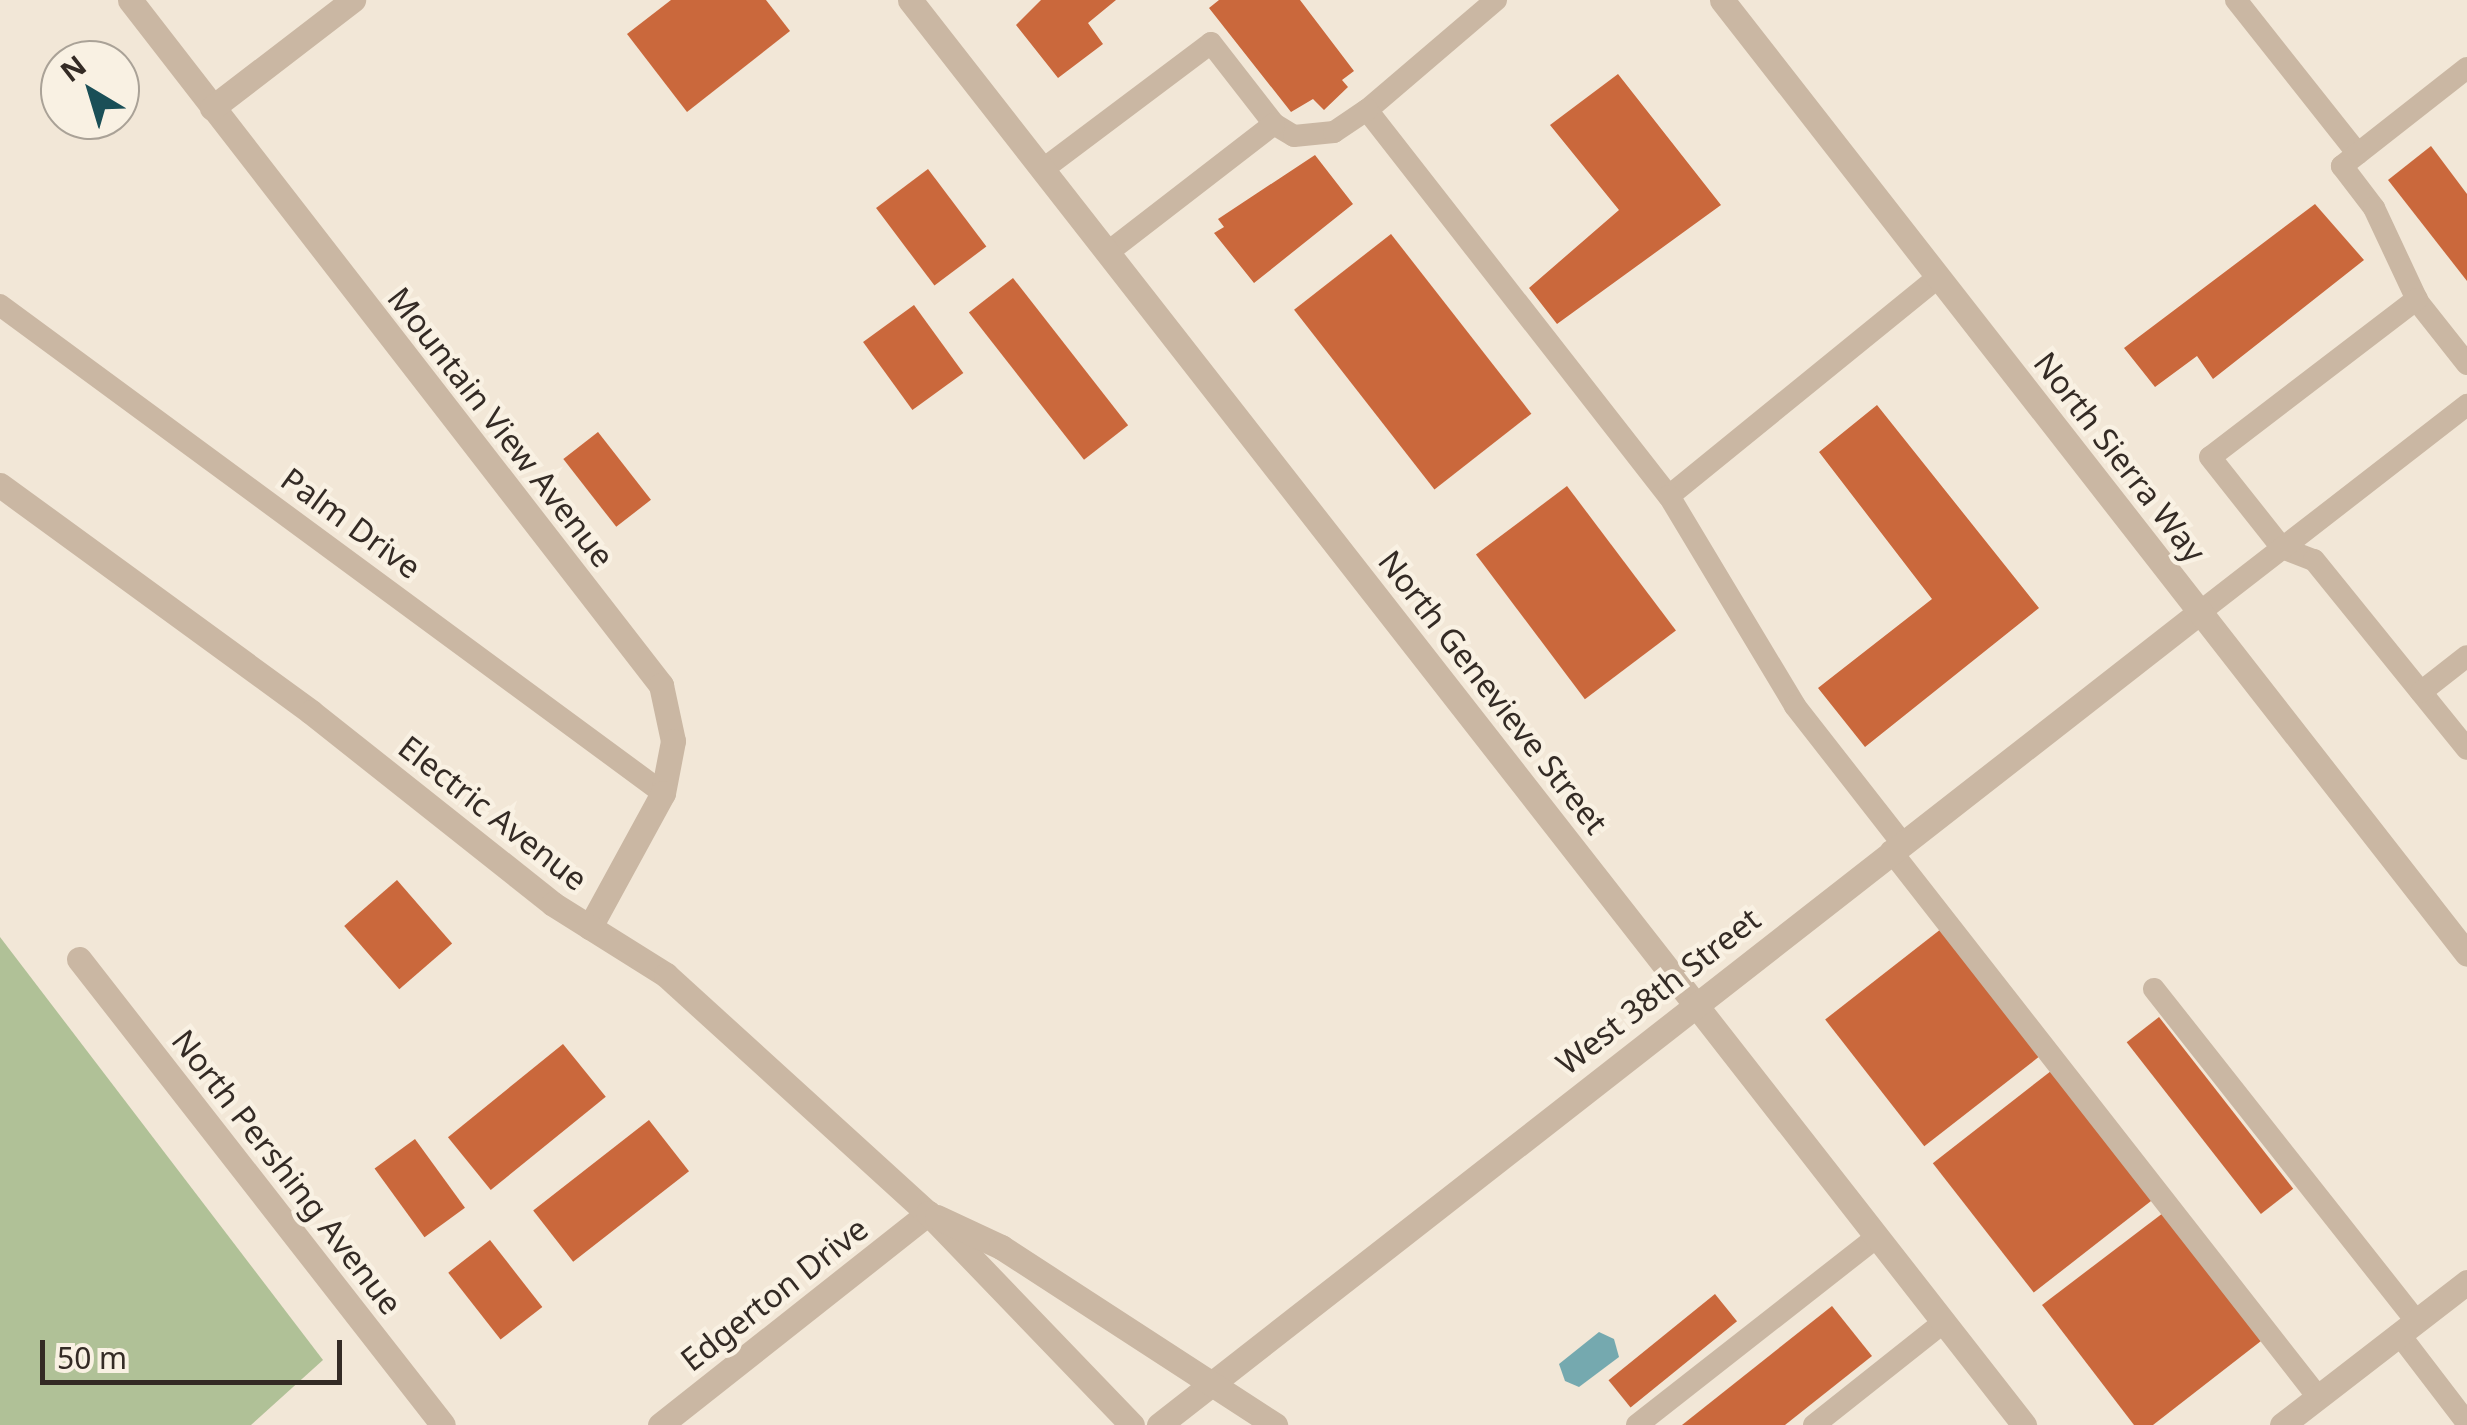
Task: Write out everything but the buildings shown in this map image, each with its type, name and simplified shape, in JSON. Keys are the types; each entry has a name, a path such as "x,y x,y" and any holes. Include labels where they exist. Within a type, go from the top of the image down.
{"street":[{"name":"Mountain View Avenue","path":"130,0 661,685 673,740 663,793 590,927"},
{"path":"212,108 352,0"},
{"name":"North Genevieve Street","path":"910,0 2024,1425"},
{"name":"North Sierra Way","path":"1722,0 2467,954"},
{"name":"Electric Avenue","path":"0,485 590,927 666,975 928,1213"},
{"name":"West 38th Street","path":"1160,1425 2200,612"},
{"name":"North Pershing Avenue","path":"79,958 443,1425"},
{"path":"928,1213 1001,1247 1275,1425"},
{"path":"928,1213 1132,1425"},
{"name":"Edgerton Drive","path":"660,1425 928,1213"},
{"path":"2282,1425 2467,1282"}],"lane":[{"path":"1042,170 1210,43 1274,124 1294,136 1312,136 1367,110 1496,0"},
{"path":"2236,0 2358,154"},
{"path":"2467,68 2342,166 2374,208 2417,299 2467,364"},
{"path":"1367,110 1669,496 1794,706 1897,847 2318,1397"},
{"path":"1107,252 1274,124"},
{"path":"1669,496 1938,277"},
{"path":"2417,299 2210,457 2282,548 2314,560 2467,749"},
{"name":"Palm Drive","path":"0,305 663,793"},
{"path":"2200,612 2467,405"},
{"path":"2421,692 2467,656"},
{"path":"2154,989 2408,1328 2467,1423"},
{"path":"1637,1425 1877,1237"},
{"path":"1814,1425 1944,1322"}],"green space":[{"path":"0,937 323,1360 251,1425 0,1425"}],"water":[{"path":"1599,1332 1614,1339 1619,1357 1579,1387 1565,1381 1559,1364"}]}
